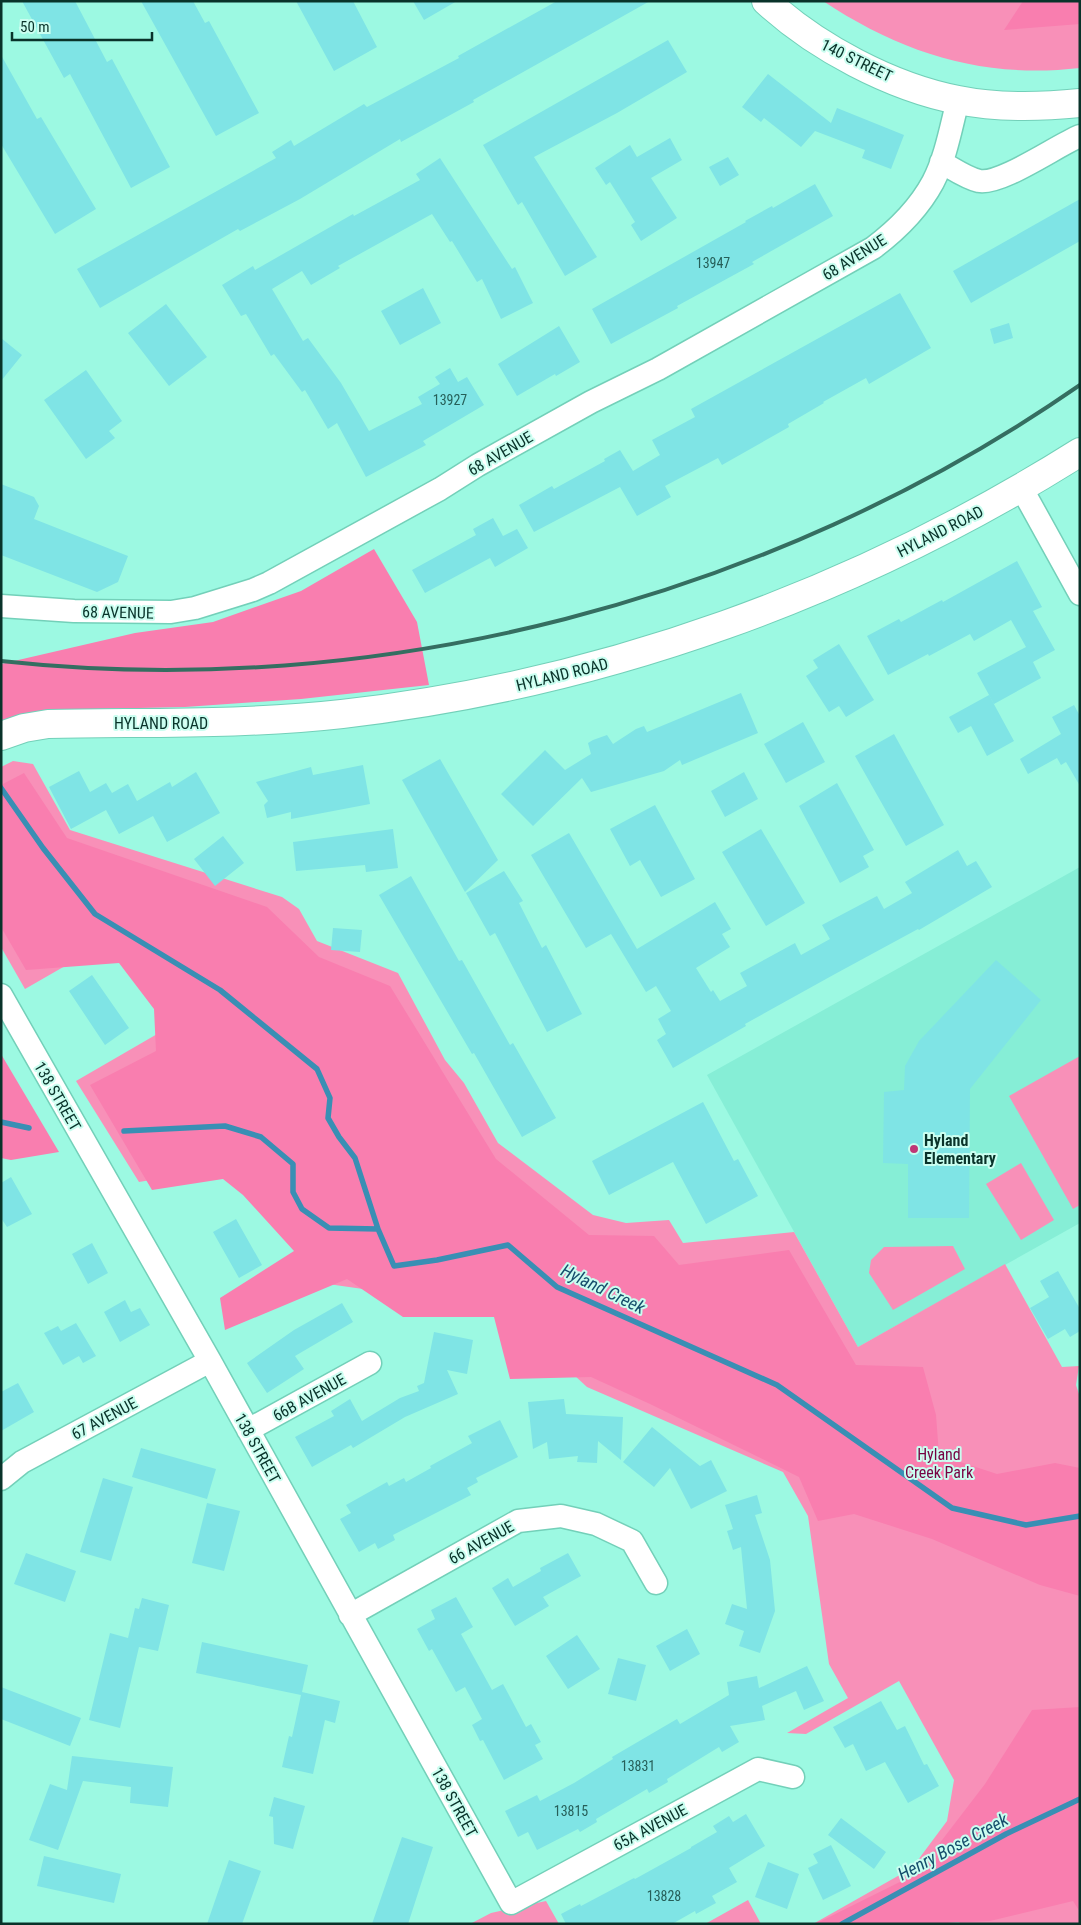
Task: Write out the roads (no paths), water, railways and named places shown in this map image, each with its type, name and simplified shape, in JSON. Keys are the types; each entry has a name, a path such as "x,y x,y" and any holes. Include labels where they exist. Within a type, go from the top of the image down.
{"street":[{"name":"140 STREET","path":"766,1 807,34 835,52 891,78 928,92 958,100"},
{"path":"958,100 1040,106 1080,103"},
{"name":"68 AVENUE","path":"1,606 74,611 171,612 217,602 269,583 440,489 514,444 591,402 658,369 873,248 895,230 913,211 933,182 941,162 958,100"},
{"path":"941,162 970,178 979,181 989,181 1011,173 1080,136"},
{"name":"HYLAND ROAD","path":"1,736 24,728 48,724 231,722 339,714 432,701 568,674 664,646 746,618 842,579 904,550 1022,488 1080,452"},
{"path":"1022,488 1080,594"},
{"name":"138 STREET","path":"1,995 210,1361 512,1903"},
{"name":"67 AVENUE","path":"1,1479 22,1462 210,1361"},
{"name":"66B AVENUE","path":"248,1430 370,1363"},
{"name":"66 AVENUE","path":"350,1615 518,1521 561,1516 596,1524 632,1541 656,1583"},
{"name":"65A AVENUE","path":"512,1903 758,1769 793,1777"}],"waterway":[{"path":"1,788 43,848 95,914 220,990 317,1069 330,1098 328,1118 339,1137 355,1158 378,1229"},
{"name":"Hyland Creek","path":"1,1122 29,1128"},
{"name":"Hyland Creek","path":"124,1131 225,1126 261,1137 293,1164 293,1192 302,1209 329,1228 378,1229 394,1266 437,1260 508,1245 557,1287 777,1385 952,1508 1026,1525 1080,1516"},
{"name":"Henry Bose Creek","path":"842,1924 1006,1834 1080,1799"}],"railway":[{"path":"1,661 143,670 285,665 426,648 565,619 702,578 834,525 960,460 1080,385"}],"place":[{"name":"Hyland Elementary","path":"914,1149"}],"park label":[{"name":"Hyland Creek Park","path":"939,1463"}]}
